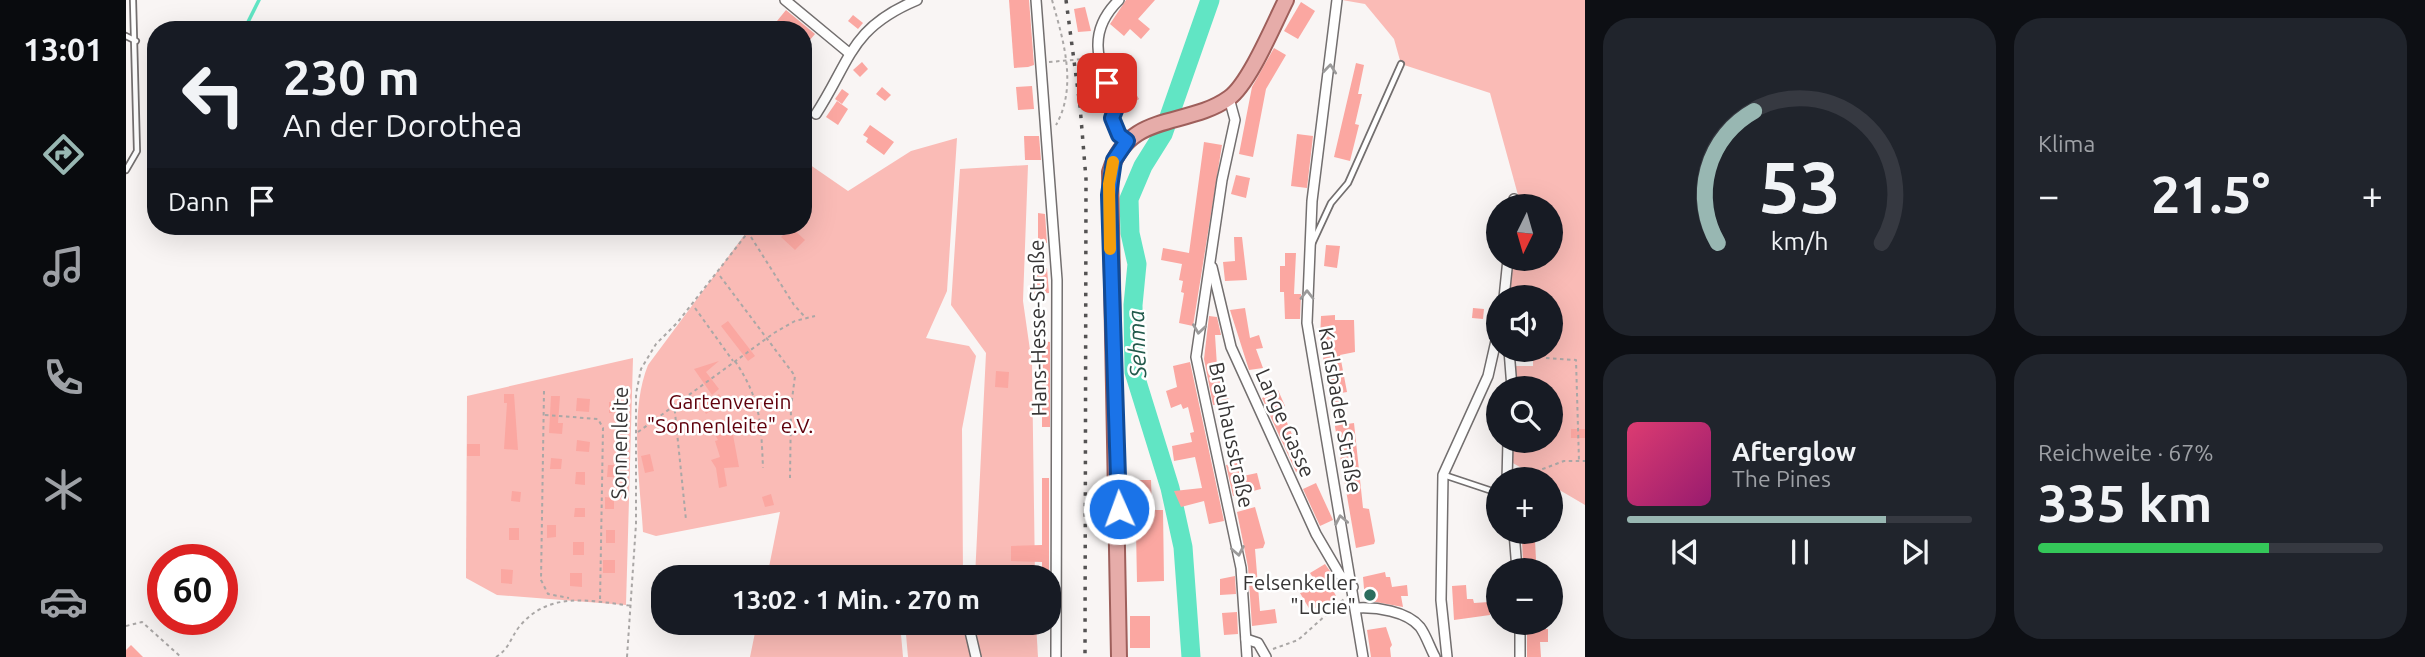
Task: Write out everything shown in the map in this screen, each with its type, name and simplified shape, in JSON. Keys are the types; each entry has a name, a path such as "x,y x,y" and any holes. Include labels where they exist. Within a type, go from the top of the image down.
{"main road":[{"path":"1119,657 1119,520 1109,195 1114,160 1127,141 1152,125 1196,112 1229,98 1245,79 1286,0"}],"street":[{"path":"785,0 810,21"},
{"path":"816,114 862,33 878,19 916,0"},
{"name":"Hans-Hesse-Straße","path":"1036,0 1048,136 1058,339 1056,657"},
{"path":"1119,0 1107,12 1097,39 1098,59 1116,108 1112,118 1119,135 1127,141"},
{"name":"Karlsbader Straße","path":"1337,0 1309,251 1307,323 1311,360 1354,590 1363,657"},
{"path":"812,22 849,53"},
{"name":"Brauhausstraße","path":"1229,98 1235,120 1196,356 1241,568 1247,657"},
{"name":"Lange Gasse","path":"1211,262 1231,347 1316,534 1340,575 1354,590"},
{"path":"1447,657 1441,600 1443,475 1489,376 1492,362"},
{"path":"1357,608 1377,609 1407,617 1419,627 1435,657"},
{"path":"971,635 976,657"},
{"path":"1520,635 1520,657"},
{"path":"1246,639 1251,639 1264,654"}],"lane":[{"path":"126,170 137,151 133,0"},
{"path":"126,36 136,40"},
{"path":"1309,251 1331,203 1348,183 1401,64"},
{"path":"1443,475 1486,489"}],"path":[{"path":"1048,136 1058,121 1064,102 1067,61 1052,0"},
{"path":"1041,62 1084,59 1097,86"},
{"path":"812,123 816,114"},
{"name":"Sonnenleite","path":"627,657 633,606 638,433 636,394 641,369 656,344 677,323 746,235"},
{"path":"751,237 794,306 806,318"},
{"path":"720,276 795,376 791,407 790,478"},
{"path":"695,308 748,380 758,405 763,468"},
{"path":"638,433 674,403 767,337 815,316"},
{"path":"1563,359 1576,360 1579,461"},
{"path":"544,391 541,580 548,594 633,606"},
{"path":"674,403 687,520"},
{"path":"545,415 598,419 603,428 600,602"},
{"path":"1549,467 1564,461 1585,461"},
{"path":"1264,654 1298,640 1354,590"},
{"path":"496,657 506,651 519,627 541,607 569,598"},
{"path":"126,626 142,622 181,657"}],"green space":[{"path":"1342,0 1585,0 1585,505 1563,492 1563,467 1520,467 1511,462 1512,453 1563,453 1563,376 1516,376 1516,366 1533,366 1533,362 1563,362 1563,285 1509,285 1511,271 1563,271 1563,194 1518,194 1490,93 1401,64 1394,39 1365,4"},
{"name":"Gartenverein \"Sonnenleite\" e.V.","path":"957,138 947,291 926,338 969,346 976,356 962,429 963,565 769,565 780,512 656,536 643,532 637,425 642,384 648,365 744,235 812,235 812,166 848,191 911,151"},
{"path":"1028,165 1023,301 1032,364 1035,565 976,565 986,353 951,305 960,169"},
{"path":"633,358 626,605 497,595 466,578 467,396"},
{"path":"755,635 901,635 903,657 750,657"},
{"path":"906,635 1037,635 1038,657 908,657"}],"building":[{"path":"1009,0 1029,0 1034,65 1028,67 1014,68"},
{"path":"1126,0 1155,0 1138,19 1150,29 1141,39 1130,29 1124,36 1110,24"},
{"path":"1301,2 1315,11 1298,39 1284,31"},
{"path":"1085,7 1091,31 1078,32 1074,9"},
{"path":"786,10 799,21 777,21"},
{"path":"853,15 863,23 858,29 848,21"},
{"path":"1274,48 1286,55 1266,89 1253,157 1239,154 1252,87"},
{"path":"862,62 868,69 860,77 853,70"},
{"path":"1356,63 1364,65 1358,94 1362,94 1355,124 1359,125 1350,161 1334,157"},
{"path":"1118,64 1139,99 1131,105 1110,69"},
{"path":"1032,86 1034,109 1018,110 1016,87"},
{"path":"882,87 891,95 885,101 876,94"},
{"path":"842,89 849,94 842,104 835,99"},
{"path":"837,101 848,109 838,125 826,117"},
{"path":"870,125 894,142 884,155 866,142 868,138 863,135"},
{"path":"1297,134 1313,136 1307,188 1291,186"},
{"path":"1024,136 1039,136 1041,160 1025,160"},
{"path":"1204,142 1222,145 1193,326 1179,323 1184,293 1181,292 1183,281 1179,280 1182,264 1161,260 1163,248 1189,253"},
{"path":"1236,175 1250,178 1246,198 1231,194"},
{"path":"1038,213 1045,214 1047,243 1038,244"},
{"path":"800,235 805,240 795,250 781,237"},
{"path":"1234,237 1242,237 1247,280 1225,281 1223,262 1235,261"},
{"path":"1326,245 1340,246 1337,268 1324,266"},
{"path":"1285,253 1296,253 1294,294 1301,294 1300,319 1285,319 1284,292 1280,292 1280,266 1285,266"},
{"path":"1047,268 1049,293 1034,294 1034,269"},
{"path":"1245,308 1250,338 1259,335 1263,348 1256,349 1263,368 1249,370 1230,310"},
{"path":"1473,308 1484,309 1483,319 1472,318"},
{"path":"1335,315 1335,320 1354,320 1355,352 1340,355 1347,392 1341,393 1347,424 1354,423 1363,508 1369,509 1375,541 1374,544 1356,548 1320,340 1321,316"},
{"path":"1209,316 1217,317 1221,335 1215,335 1217,366 1222,366 1229,402 1213,405 1204,359"},
{"path":"728,321 755,356 748,361 721,326"},
{"path":"1042,341 1050,342 1050,427 1042,427"},
{"path":"719,361 706,372 719,389 712,395 694,369"},
{"path":"1190,362 1224,521 1209,524 1204,501 1181,507 1174,491 1202,488 1195,457 1174,461 1172,446 1192,442 1190,433 1194,432 1188,407 1183,409 1181,404 1171,408 1166,391 1177,387 1173,366"},
{"path":"996,371 1009,372 1008,388 995,387"},
{"path":"1278,390 1285,406 1281,408 1306,468 1296,472 1262,398"},
{"path":"504,394 514,394 518,450 504,449 507,403 504,403"},
{"path":"719,394 724,401 706,414 701,405"},
{"path":"551,396 560,396 558,423 563,423 562,434 549,433"},
{"path":"577,398 590,399 589,412 576,411"},
{"path":"609,402 618,402 618,412 609,413"},
{"path":"730,419 739,467 724,468 727,486 719,488 716,468 711,460 720,457 715,441 718,440 709,424"},
{"path":"1571,429 1585,429 1585,438 1571,438"},
{"path":"577,440 590,442 589,452 576,451"},
{"path":"467,444 480,444 480,456 467,456"},
{"path":"650,454 654,471 645,473 641,456"},
{"path":"551,458 562,459 561,469 550,469"},
{"path":"1240,462 1243,476 1257,473 1261,489 1233,496 1226,465"},
{"path":"608,465 618,465 618,477 607,477"},
{"path":"576,472 585,472 585,485 575,484"},
{"path":"1042,478 1049,478 1049,565 1042,565 1042,562 1011,561 1011,546 1042,545"},
{"path":"1135,480 1151,480 1152,510 1163,510 1164,581 1137,582"},
{"path":"1316,483 1333,520 1320,526 1303,489"},
{"path":"512,491 521,492 520,502 511,501"},
{"path":"771,494 774,505 765,507 762,497"},
{"path":"605,497 614,498 614,509 605,509"},
{"path":"1255,507 1265,543 1263,548 1255,549 1260,611 1275,609 1277,623 1252,626 1248,567 1237,512"},
{"path":"575,508 585,508 585,517 574,517"},
{"path":"547,525 556,525 556,537 547,538"},
{"path":"509,528 519,528 519,540 509,540"},
{"path":"606,530 615,530 615,543 606,543"},
{"path":"573,542 584,542 584,555 573,555"},
{"path":"1522,544 1535,544 1536,558 1523,558"},
{"path":"603,560 615,560 615,573 603,573"},
{"path":"1325,564 1340,585 1332,588 1336,596 1327,604 1310,610 1300,593 1317,584 1310,573"},
{"path":"501,569 513,570 512,584 501,583"},
{"path":"1385,572 1386,577 1390,577 1392,587 1407,585 1408,596 1401,596 1403,607 1365,600 1363,577"},
{"path":"570,573 582,573 582,587 570,586"},
{"path":"1235,576 1236,594 1220,595 1220,579"},
{"path":"1466,585 1467,599 1473,599 1474,603 1486,602 1486,616 1454,620 1452,586"},
{"path":"1237,612 1238,634 1224,635 1222,613"},
{"path":"1130,616 1150,616 1150,648 1130,648"},
{"path":"1386,627 1392,645 1391,657 1371,657 1367,630"},
{"path":"1527,635 1548,635 1548,642 1540,642 1541,657 1527,657"},
{"path":"131,645 143,657 126,657 126,650"}],"waterway":[{"path":"248,21 259,0"},
{"name":"Sehma","path":"1191,657 1183,547 1170,488 1134,372 1133,305 1137,264 1130,233 1129,199 1143,166 1163,134 1210,0"}],"railway":[{"path":"1066,0 1080,106 1086,179 1085,657"}],"slow traffic":[{"path":"1110,249 1109,184 1113,162"}],"place":[{"name":"Felsenkeller \"Lucie\"","path":"1370,595"}],"route":[{"path":"1107,83 1116,108 1112,118 1119,135 1127,141 1114,160 1110,172 1109,195 1119,509"}]}
